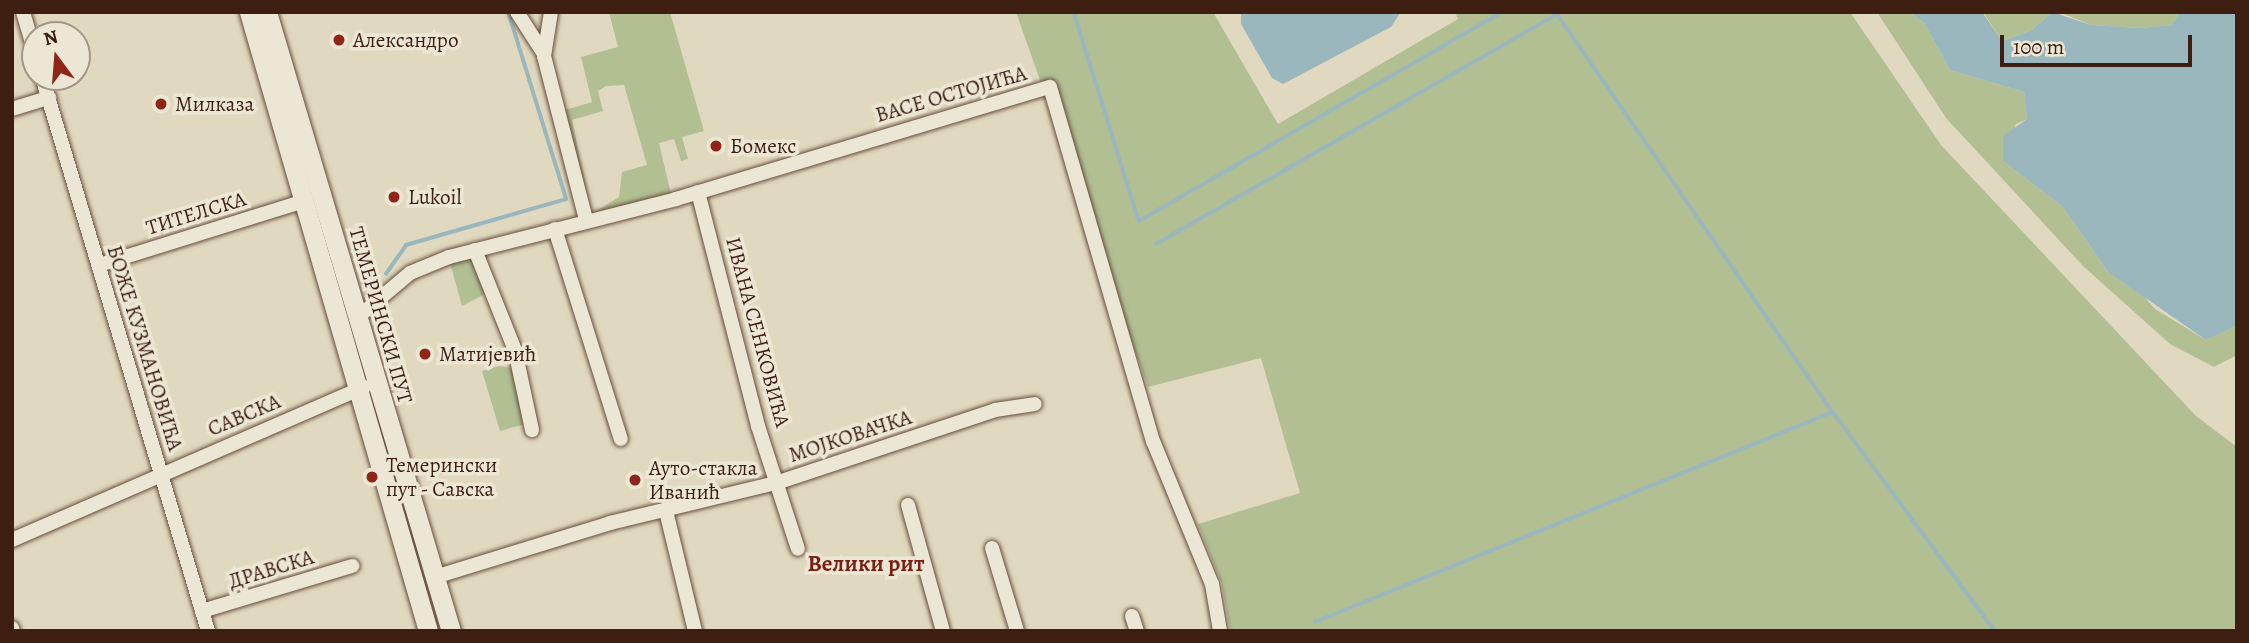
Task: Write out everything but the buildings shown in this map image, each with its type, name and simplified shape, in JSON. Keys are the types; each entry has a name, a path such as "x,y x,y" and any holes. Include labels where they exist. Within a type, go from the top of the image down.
{"main road":[{"name":"ТЕМЕРИНСКИ ПУТ","path":"248,12 428,631"},
{"name":"ТЕМЕРИНСКИ ПУТ","path":"267,12 451,631"}],"street":[{"path":"517,12 544,54 586,220"},
{"path":"544,54 551,12"},
{"name":"ВАСЕ ОСТОЈИЋА","path":"358,317 410,273 475,250 698,192 1050,87 1153,441 1212,584 1220,631"},
{"name":"БОЖЕ КУЗМАНОВИЋА","path":"47,91 208,631"},
{"path":"12,109 49,98"},
{"name":"ИВАНА СЕНКОВИЋА","path":"698,192 758,426 779,482 798,549"},
{"name":"ТИТЕЛСКА","path":"99,265 305,201"},
{"path":"555,229 621,439"},
{"path":"475,250 515,349 532,430"},
{"name":"САВСКА","path":"12,540 377,383"},
{"name":"МОЈКОВАЧКА","path":"435,577 666,510 779,482 995,410 1035,404"},
{"path":"908,505 943,631"},
{"path":"666,510 695,631"},
{"path":"992,548 1017,631"},
{"name":"ДРАВСКА","path":"202,611 352,566"},
{"path":"1132,616 1137,631"}],"green space":[{"path":"609,12 670,12 704,131 682,137 688,159 681,161 674,139 659,143 671,194 595,212 619,197 622,172 647,165 624,85 606,86 598,91 603,111 572,120 588,196 565,110 592,102 581,57 618,47"},
{"path":"1016,12 1213,12 1278,124 1458,19 1455,12 1850,12 1941,145 2196,416 2237,447 2237,631 1230,631 1222,584 1198,524 1300,493 1261,358 1148,387"},
{"path":"1877,12 1910,12 1924,23 1950,70 2024,92 2027,119 2016,124 2003,161 2063,207 2108,272 2133,284 2155,309 2206,340 2237,326 2237,355 2214,367 2170,344 2083,266 1946,118"},
{"path":"1983,12 2052,12 2032,30 2002,41"},
{"path":"2059,12 2180,12 2172,25 2139,28 2091,25"},
{"path":"470,257 489,292 462,306 450,263"},
{"path":"499,366 514,368 525,424 500,431 482,371"}],"water":[{"path":"1241,12 1398,12 1399,15 1391,27 1283,84 1272,78 1241,24"},
{"path":"1910,12 1982,12 2002,41 2032,30 2052,12 2091,25 2139,28 2172,25 2180,12 2237,12 2237,326 2206,340 2108,272 2063,207 2003,161 2003,136 2027,119 2024,92 1950,70 1924,23"}],"waterway":[{"path":"386,274 406,245 566,199 508,12"},
{"path":"1074,12 1139,221 1503,12"},
{"path":"1156,244 1557,14 1833,412 1995,631"},
{"path":"1315,622 1833,412"}],"place":[{"name":"Александро","path":"339,40"},
{"name":"Милказа","path":"161,104"},
{"name":"Бомекс","path":"716,146"},
{"name":"Lukoil","path":"394,197"},
{"name":"Матијевић","path":"425,354"},
{"name":"Темерински пут - Савска","path":"372,477"},
{"name":"Ауто-стакла Иванић","path":"635,480"}],"district":[{"name":"Велики рит","path":"866,564"}]}
